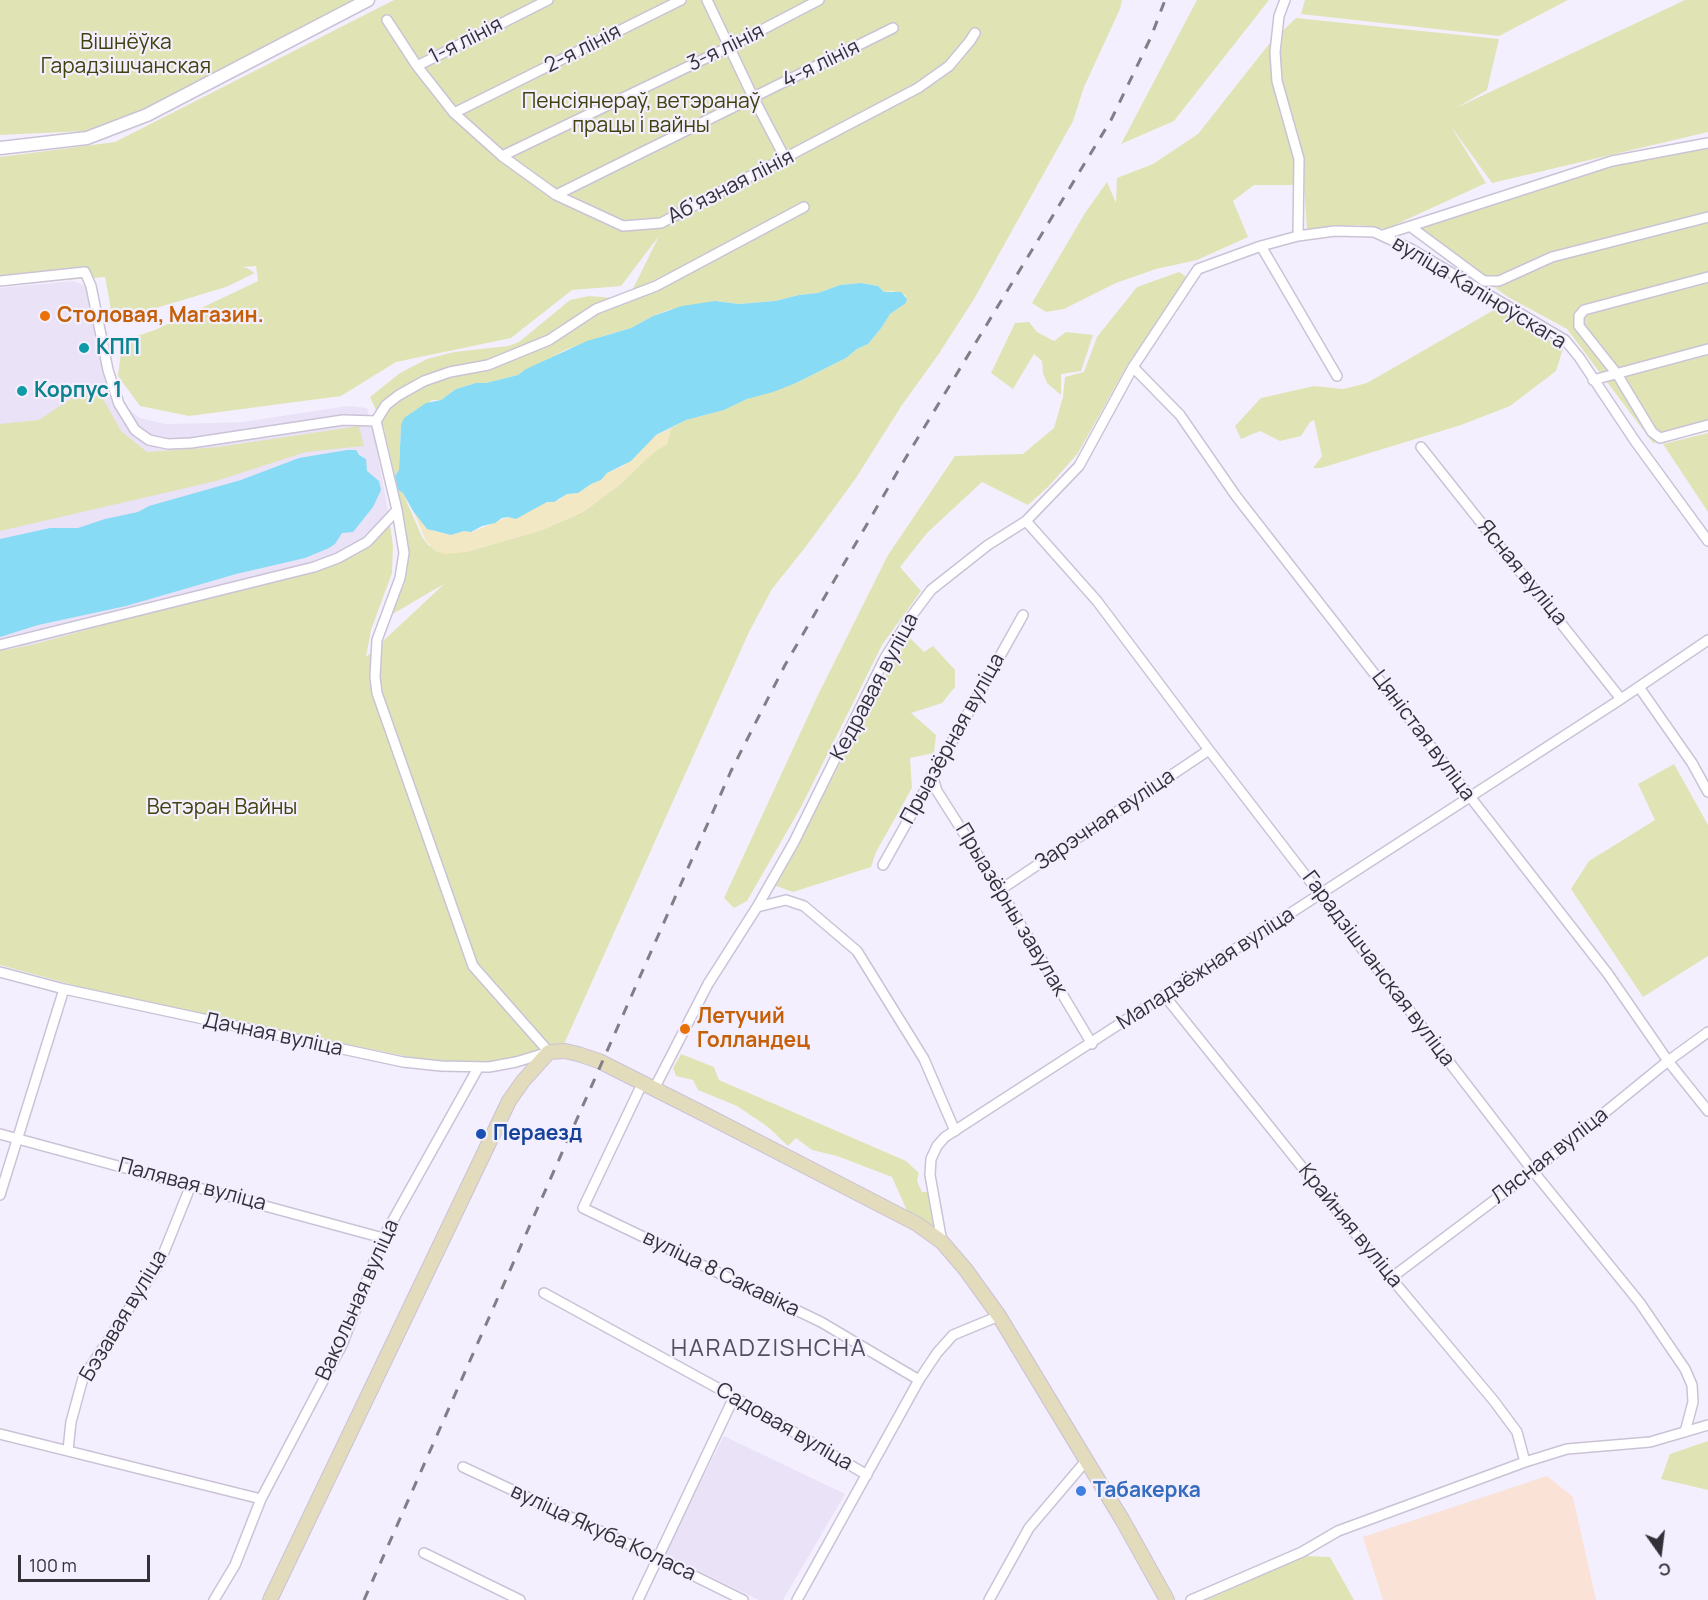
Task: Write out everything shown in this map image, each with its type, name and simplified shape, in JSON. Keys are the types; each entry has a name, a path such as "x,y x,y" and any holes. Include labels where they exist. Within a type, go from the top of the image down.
{"main road":[{"path":"270,1600 510,1101 523,1081 549,1052 578,1054 599,1061 917,1224 942,1242 966,1270 999,1316 1085,1462 1123,1521 1167,1600"}],"street":[{"path":"0,148 87,138 147,116 368,0"},
{"name":"1-я лінія","path":"417,66 548,0"},
{"name":"2-я лінія","path":"454,113 681,0"},
{"path":"706,0 786,160"},
{"name":"3-я лінія","path":"502,156 729,47 819,0"},
{"path":"1285,0 1279,16 1275,52 1277,81 1299,159 1298,236"},
{"name":"Абʼязная лінія","path":"387,20 417,66 454,113 502,156 556,195 623,226 661,224 759,170 786,160 918,88 949,66 975,33"},
{"name":"4-я лінія","path":"556,195 893,28"},
{"path":"1383,235 1412,227 1479,202 1612,161 1708,143"},
{"path":"549,1052 473,966 377,693 375,677 377,640 396,593 403,566 403,539 376,421 386,405 424,381 450,372 488,365 549,340 596,309 656,286 804,207"},
{"path":"1412,227 1484,281 1499,281 1552,256 1708,217"},
{"name":"вуліца Каліноўскага","path":"1261,246 1298,236 1353,230 1383,235 1411,249 1565,340 1708,541"},
{"path":"1261,246 1337,376"},
{"name":"Кедравая вуліца","path":"583,1208 648,1086 794,842 885,658 910,618 931,590 988,545 1026,521 1079,465 1133,367 1198,269 1261,246"},
{"path":"0,281 85,272 91,286 108,370 119,404 135,430 149,440 168,444 191,443 343,420 376,421"},
{"path":"1708,277 1584,310 1579,316 1579,326 1617,374 1652,432 1660,438 1708,425"},
{"path":"1593,380 1708,349"},
{"name":"Цяністая вуліца","path":"1133,367 1180,415 1236,496 1608,974 1668,1061 1708,1111"},
{"name":"Ясная вуліца","path":"1421,447 1621,699"},
{"path":"0,645 330,561 352,552 367,542 397,510"},
{"name":"Гарадзішчанская вуліца","path":"1026,521 1097,601 1533,1171 1640,1303 1685,1369 1692,1385 1693,1402 1685,1432"},
{"name":"Прыазёрная вуліца","path":"883,865 1023,615"},
{"name":"Маладзёжная вуліца","path":"942,1242 930,1175 931,1159 937,1146 955,1131 1621,699 1708,639"},
{"path":"1639,687 1692,763 1708,792"},
{"name":"Зарэчная вуліца","path":"1000,890 1209,750"},
{"name":"Прыазёрны завулак","path":"932,775 937,791 1000,890 1092,1044"},
{"path":"757,907 786,900 804,906 857,951 924,1059 955,1131"},
{"name":"Дачная вуліца","path":"0,972 64,990 403,1062 478,1068 508,1064 549,1052"},
{"path":"0,1195 64,990"},
{"name":"Крайняя вуліца","path":"1164,995 1391,1278 1494,1401 1516,1432 1525,1462"},
{"name":"Лясная вуліца","path":"1391,1278 1533,1171 1668,1061 1708,1032"},
{"name":"Вакольная вуліца","path":"214,1600 235,1565 261,1499 342,1345 383,1238 478,1068"},
{"name":"Палявая вуліца","path":"0,1134 383,1238"},
{"name":"Бэзавая вуліца","path":"68,1450 71,1422 83,1378 160,1262 191,1185"},
{"name":"вуліца 8 Сакавіка","path":"583,1208 820,1322 919,1380"},
{"name":"Садовая вуліца","path":"544,1293 734,1397 867,1475"},
{"path":"796,1600 919,1380 937,1353 953,1335 999,1316"},
{"path":"638,1600 734,1397"},
{"path":"1191,1600 1302,1552 1338,1531 1525,1462 1567,1449 1650,1442 1708,1425"},
{"path":"0,1434 261,1499"},
{"path":"989,1600 1029,1528 1085,1462"},
{"name":"вуліца Якуба Коласа","path":"463,1467 743,1600"},
{"path":"424,1553 520,1600"}],"shaded area":[{"path":"73,281 88,287 97,327 108,332 107,344 116,391 128,409 140,418 165,424 242,422 348,406 367,408 388,510 378,525 353,550 227,591 35,644 0,651 0,288"},
{"path":"724,1436 845,1494 783,1600 759,1600 664,1554"},
{"path":"1547,1476 1573,1497 1596,1600 1383,1600 1363,1537"}],"green space":[{"name":"Вішнёўка Гарадзішчанская","path":"0,0 352,0 203,80 110,126 86,131 0,135"},
{"path":"394,0 1122,0 1084,87 1073,121 974,299 856,478 772,589 749,632 564,1044 482,1064 419,1059 113,996 0,965 0,651 35,644 227,591 353,550 378,525 388,510 393,546 392,573 371,630 366,657 444,584 391,615 404,585 408,566 398,490 403,493 422,537 429,546 466,552 542,530 583,512 618,486 654,452 667,444 671,428 686,420 724,410 747,399 796,383 846,358 868,344 890,314 906,303 907,299 905,295 892,291 884,292 878,286 861,283 840,285 818,293 775,301 739,304 715,301 668,310 631,328 565,350 518,375 486,383 476,383 456,389 441,400 432,400 401,425 399,470 395,476 384,428 370,397 400,373 427,359 454,352 508,346 519,342 570,300 589,296 628,299 659,236 621,286 572,290 511,338 396,362 341,396 189,416 140,406 118,376 122,341 155,330 258,281 256,266 242,267 255,273 226,287 113,321 105,277 0,285 0,157 115,142"},
{"path":"1197,0 1269,0 1174,121 1121,144"},
{"path":"1305,0 1568,0 1499,36 1301,14"},
{"path":"1685,0 1708,0 1708,132 1492,183 1450,125 1486,183 1386,229 1358,225 1307,230 1304,185 1254,185 1233,201 1248,237 1197,260 1156,269 1116,283 1064,309 1046,312 1032,303 1085,213 1107,182 1116,203 1117,178 1153,164 1198,134 1269,44 1296,18 1499,39 1487,90 1456,108"},
{"path":"1708,144 1708,431 1653,443 1567,329 1508,297 1411,227 1612,161"},
{"path":"1179,272 1187,277 1129,362 1078,453 1049,486 1028,505 982,482 927,533 900,567 921,591 882,645 801,807 747,901 734,908 724,898 816,699 888,555 955,456 1023,454 1054,428 1063,397 1065,377 1084,372 1097,337 1137,287"},
{"path":"1499,307 1563,349 1556,371 1510,406 1461,425 1321,468 1313,468 1322,456 1314,420 1310,422 1301,436 1280,441 1260,431 1241,439 1235,426 1261,398 1314,386 1343,389 1367,383"},
{"path":"1029,322 1037,332 1054,341 1066,332 1093,335 1081,371 1061,374 1061,395 1047,383 1042,361 1034,354 1013,389 991,373 1015,323"},
{"path":"96,386 121,431 147,452 218,447 359,426 364,446 306,452 216,481 0,531 0,424 39,420 81,392"},
{"path":"1708,433 1708,512 1663,444"},
{"path":"907,635 924,652 933,646 955,670 955,687 942,703 911,713 936,735 934,753 910,758 912,788 876,852 871,867 793,892 776,886"},
{"path":"1674,764 1708,825 1708,956 1643,997 1571,889 1589,861 1655,820 1638,784"},
{"path":"681,1054 714,1067 719,1080 906,1161 919,1173 917,1181 922,1192 928,1192 934,1228 908,1213 892,1177 837,1156 812,1150 796,1138 788,1146 768,1127 737,1106 698,1090 693,1080 676,1076 673,1068"},
{"path":"1708,1441 1708,1490 1661,1479 1670,1454"},
{"path":"1304,1556 1330,1557 1354,1600 1207,1600"}],"sand":[{"path":"671,428 667,444 654,452 618,486 583,512 542,530 466,552 444,554 435,551 426,541 413,511 433,531 451,535 464,531 472,532 508,517 516,518 547,502 559,500 567,494 578,493 601,480 607,473 623,466 651,438"}],"water":[{"path":"861,283 878,286 884,292 901,292 907,299 906,303 890,314 868,344 846,358 796,383 747,399 724,410 686,420 656,435 631,461 607,473 601,480 578,493 567,494 554,502 547,502 516,519 502,518 471,532 464,531 451,535 427,529 403,493 398,490 395,476 399,470 401,425 404,418 426,403 441,400 456,389 518,375 526,369 587,341 631,328 653,316 682,306 715,301 739,304 775,301 818,293 840,285"},
{"path":"356,450 366,459 367,471 379,481 381,490 373,507 353,532 342,533 335,544 329,548 305,558 236,574 126,606 38,625 0,637 0,539 50,528 78,528 241,480 299,458"}],"railway":[{"path":"364,1600 731,771 785,665 902,464 1111,120 1151,37 1165,0"}],"place":[{"name":"Столовая, Магазин.","path":"45,316"},
{"name":"КПП","path":"84,348"},
{"name":"Корпус 1","path":"22,391"},
{"name":"Летучий Голландец","path":"685,1029"},
{"name":"Пераезд","path":"481,1134"},
{"name":"Табакерка","path":"1081,1491"}],"district":[{"name":"HARADZISHCHA","path":"769,1349"}],"park label":[{"name":"Пенсіянераў, ветэранаў працы і вайны","path":"641,114"},
{"name":"Ветэран Вайны","path":"222,808"}]}
